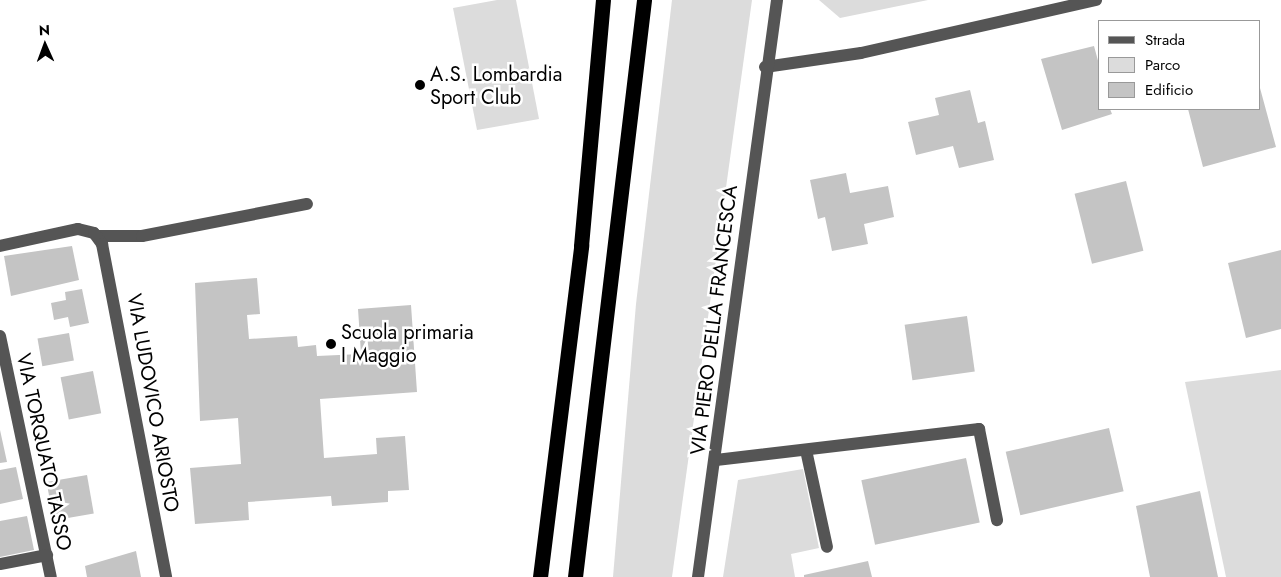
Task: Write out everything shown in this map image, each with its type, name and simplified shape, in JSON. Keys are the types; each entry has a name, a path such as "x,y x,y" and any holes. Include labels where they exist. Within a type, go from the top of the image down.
{"highway":[{"path":"540,577 581,246 603,0"},
{"path":"575,577 644,0"}],"street":[{"name":"VIA PIERO DELLA FRANCESCA","path":"698,577 716,460 765,67 777,0"},
{"path":"765,67 861,53 1096,0"},
{"path":"0,246 78,229 98,236 142,236 307,204"},
{"name":"VIA LUDOVICO ARIOSTO","path":"98,236 107,259 166,577"},
{"name":"VIA TORQUATO TASSO","path":"0,336 51,577"},
{"path":"716,460 979,429 998,520"},
{"path":"806,450 827,547"},
{"path":"0,564 46,555"}],"green space":[{"path":"497,0 516,0 539,119 477,130 453,8"},
{"path":"672,0 752,0 672,577 613,577 636,304"},
{"path":"819,0 928,0 840,18"},
{"path":"1281,370 1281,577 1226,577 1185,382"},
{"path":"803,469 819,548 791,554 795,577 723,577 738,480"}],"building":[{"path":"1094,46 1098,61 1098,110 1110,110 1112,114 1062,130 1041,59"},
{"path":"970,90 978,123 985,121 994,160 959,168 953,146 916,155 908,122 939,115 935,98"},
{"path":"1261,92 1276,147 1203,167 1188,110 1261,110"},
{"path":"846,173 850,193 888,186 894,217 864,224 868,244 832,251 825,217 818,219 810,180"},
{"path":"1126,181 1143,251 1092,264 1075,194"},
{"path":"72,246 79,280 11,296 4,256"},
{"path":"1281,250 1281,329 1246,338 1228,263"},
{"path":"257,278 260,314 247,315 249,339 297,336 298,347 316,345 317,356 361,354 358,309 411,305 417,392 320,399 324,458 377,454 376,438 405,436 409,490 388,491 388,502 332,506 331,496 248,502 249,520 195,524 190,468 241,464 238,418 200,421 195,283"},
{"path":"82,289 89,323 70,327 68,317 54,320 51,303 66,300 65,292"},
{"path":"967,316 975,371 912,380 905,325"},
{"path":"69,333 74,361 42,366 37,339"},
{"path":"93,371 101,413 69,420 61,377"},
{"path":"1109,428 1124,491 1020,515 1006,452"},
{"path":"0,430 7,462 0,463"},
{"path":"966,458 980,523 875,545 861,480"},
{"path":"16,467 23,499 0,504 0,470"},
{"path":"87,475 94,513 53,521 47,482"},
{"path":"1200,491 1218,577 1150,577 1136,506"},
{"path":"27,516 34,550 0,557 0,521"},
{"path":"136,551 141,577 87,577 85,566"},
{"path":"868,561 872,577 804,577 804,575"}],"place":[{"name":"A.S. Lombardia Sport Club","path":"420,85"},
{"name":"Scuola primaria I Maggio","path":"331,344"}]}
